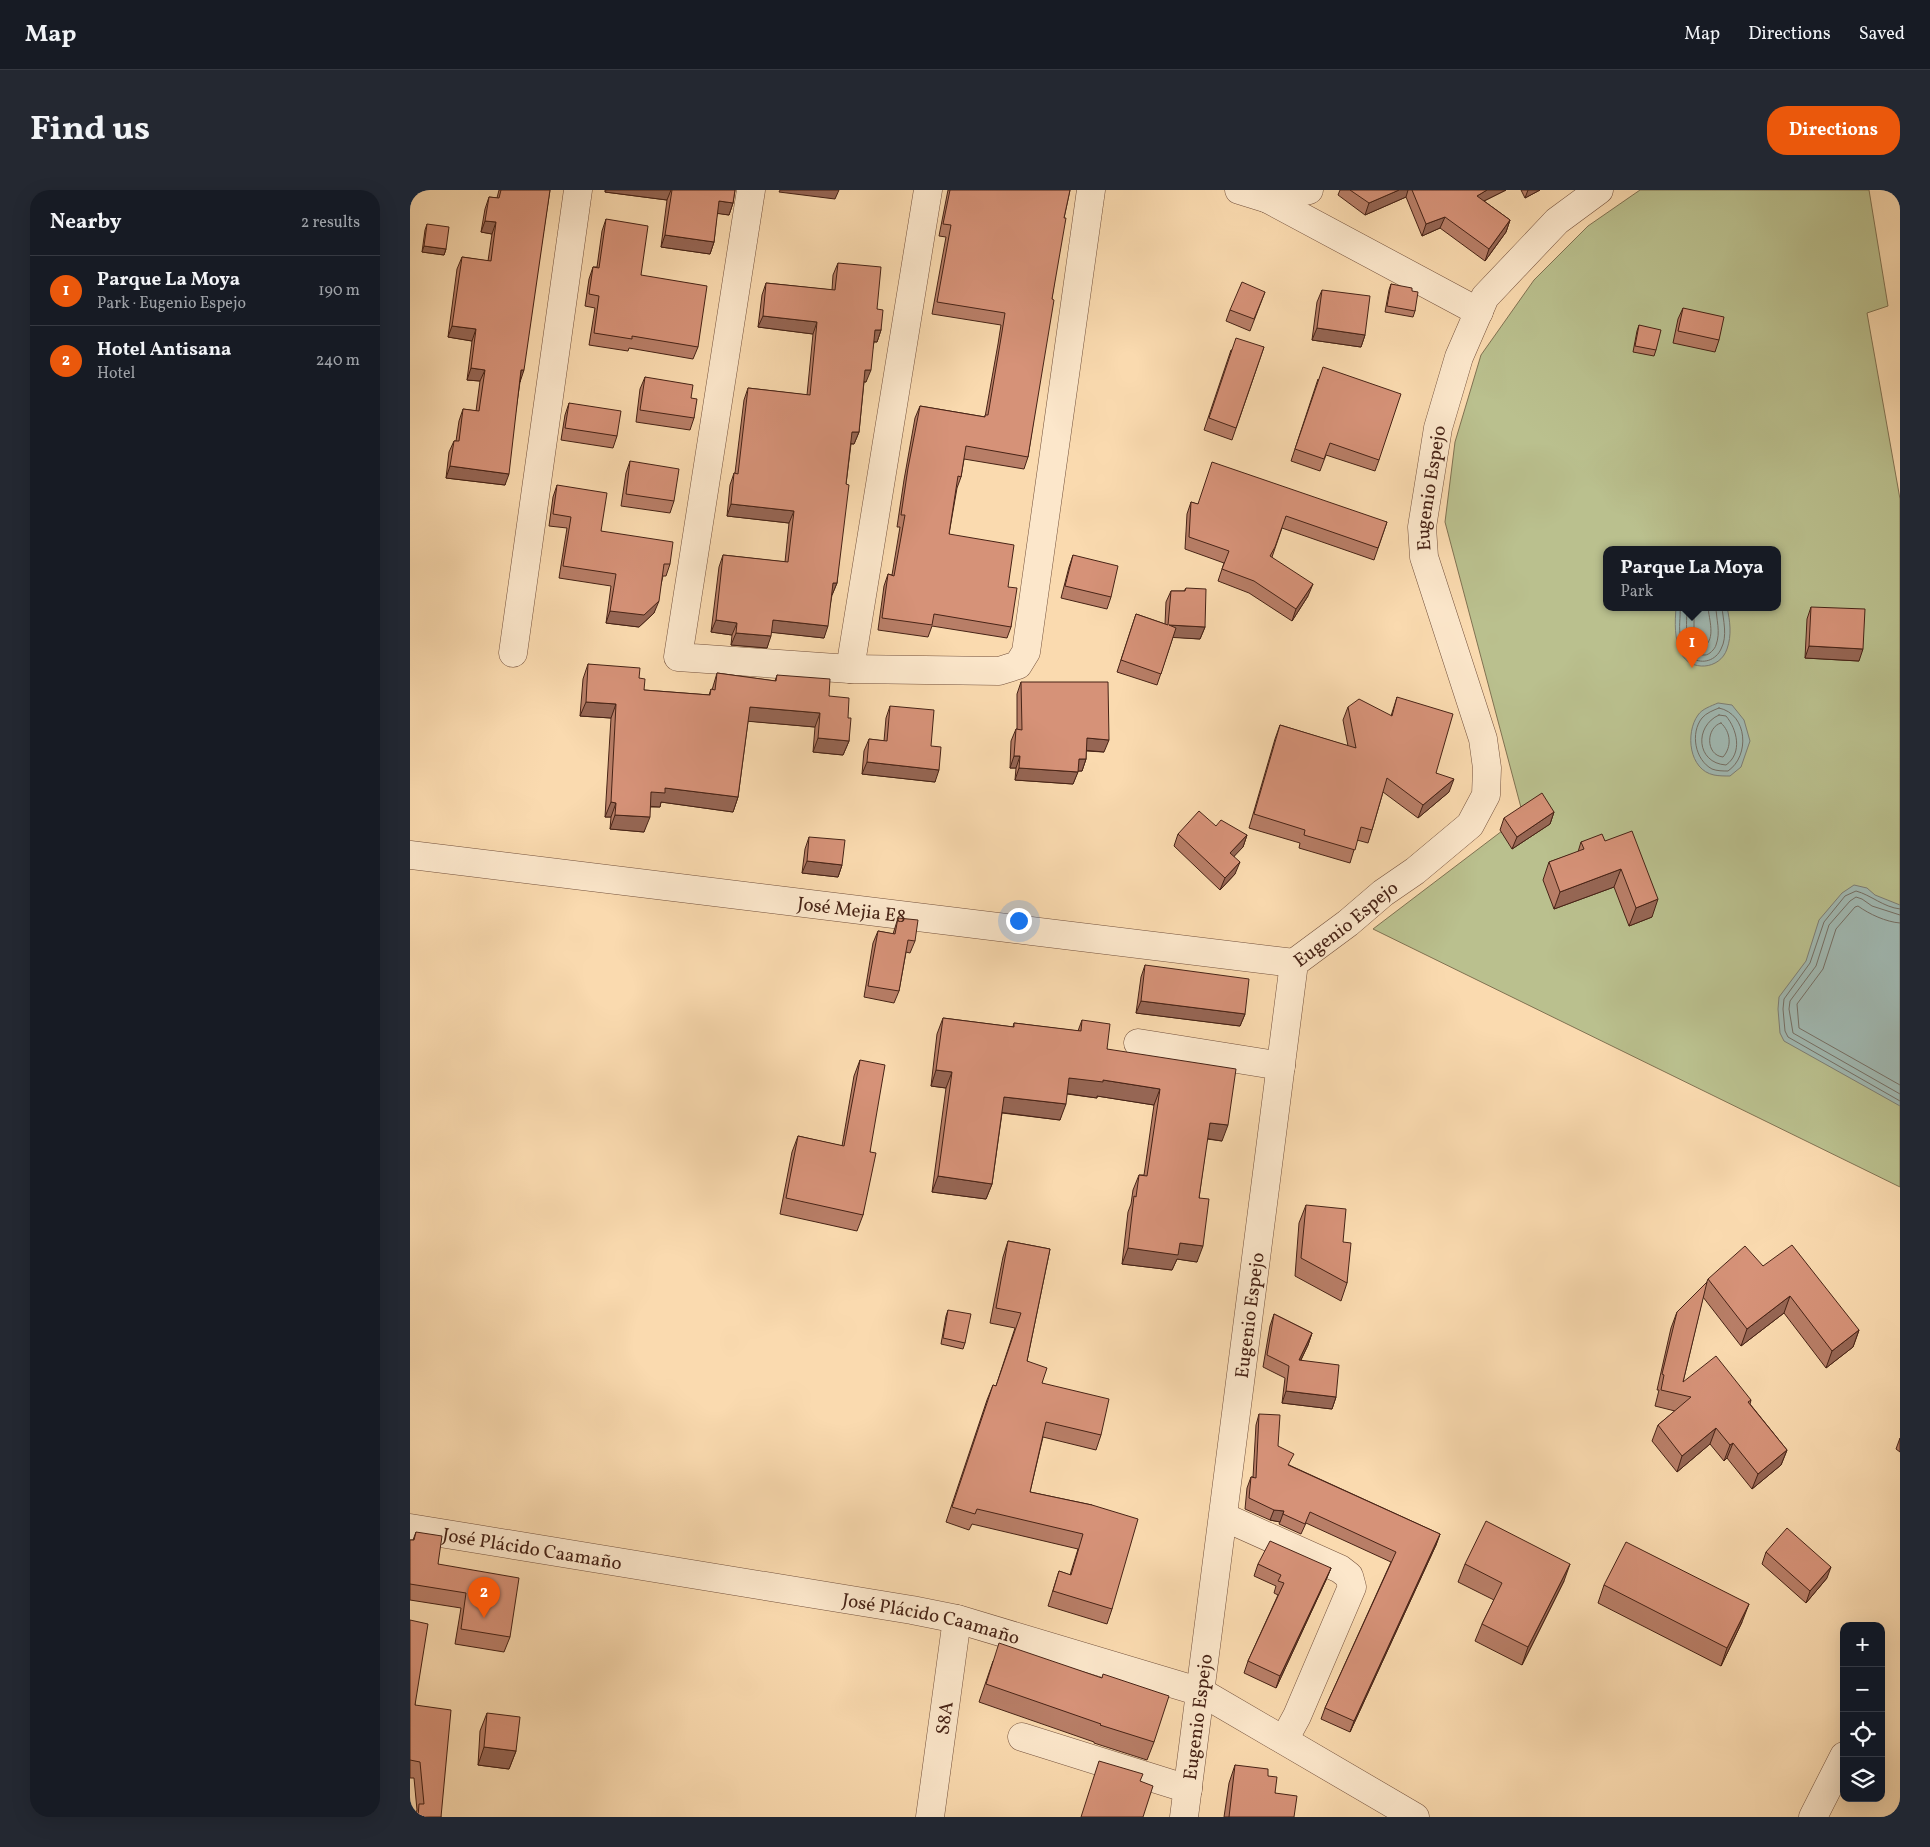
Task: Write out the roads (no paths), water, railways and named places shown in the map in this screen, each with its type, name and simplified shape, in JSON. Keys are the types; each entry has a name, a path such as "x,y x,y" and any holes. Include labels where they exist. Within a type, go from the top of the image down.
{"street":[{"path":"513,654 578,190"},
{"path":"752,190 678,657 850,669 999,671 1018,665 1026,652 1091,190"},
{"path":"850,669 928,190"},
{"path":"1238,190 1268,199 1479,312"},
{"path":"1268,199 1309,190"},
{"name":"Eugenio Espejo","path":"1184,1817 1294,963 1348,923 1382,893 1416,871 1470,825 1486,795 1487,768 1483,739 1424,556 1422,526 1438,428 1459,357 1485,297 1558,221 1599,190"},
{"name":"José Mejia E8","path":"410,854 1294,963"},
{"path":"1138,1043 1281,1066"},
{"path":"1224,1517 1340,1569 1349,1576 1352,1587 1297,1716 1284,1740"},
{"name":"José Plácido Caamaño","path":"410,1528 957,1619 1201,1692 1415,1817"},
{"name":"S8A","path":"930,1817 957,1619"},
{"path":"1022,1737 1188,1789"},
{"path":"1813,1817 1843,1757"}],"water":[{"path":"1676,611 1728,611 1730,638 1727,649 1723,656 1712,665 1698,666 1691,663 1681,653 1675,625"},
{"path":"1718,703 1732,705 1744,720 1750,741 1741,767 1730,776 1714,775 1706,772 1699,766 1692,750 1692,731 1698,715 1704,709"},
{"path":"1854,885 1867,888 1875,895 1900,905 1900,1106 1784,1041 1780,1033 1779,997 1806,961 1819,920 1842,893"}],"place":[{"name":"Parque La Moya","path":"1692,668"},
{"name":"Hotel Antisana","path":"484,1618"}]}
